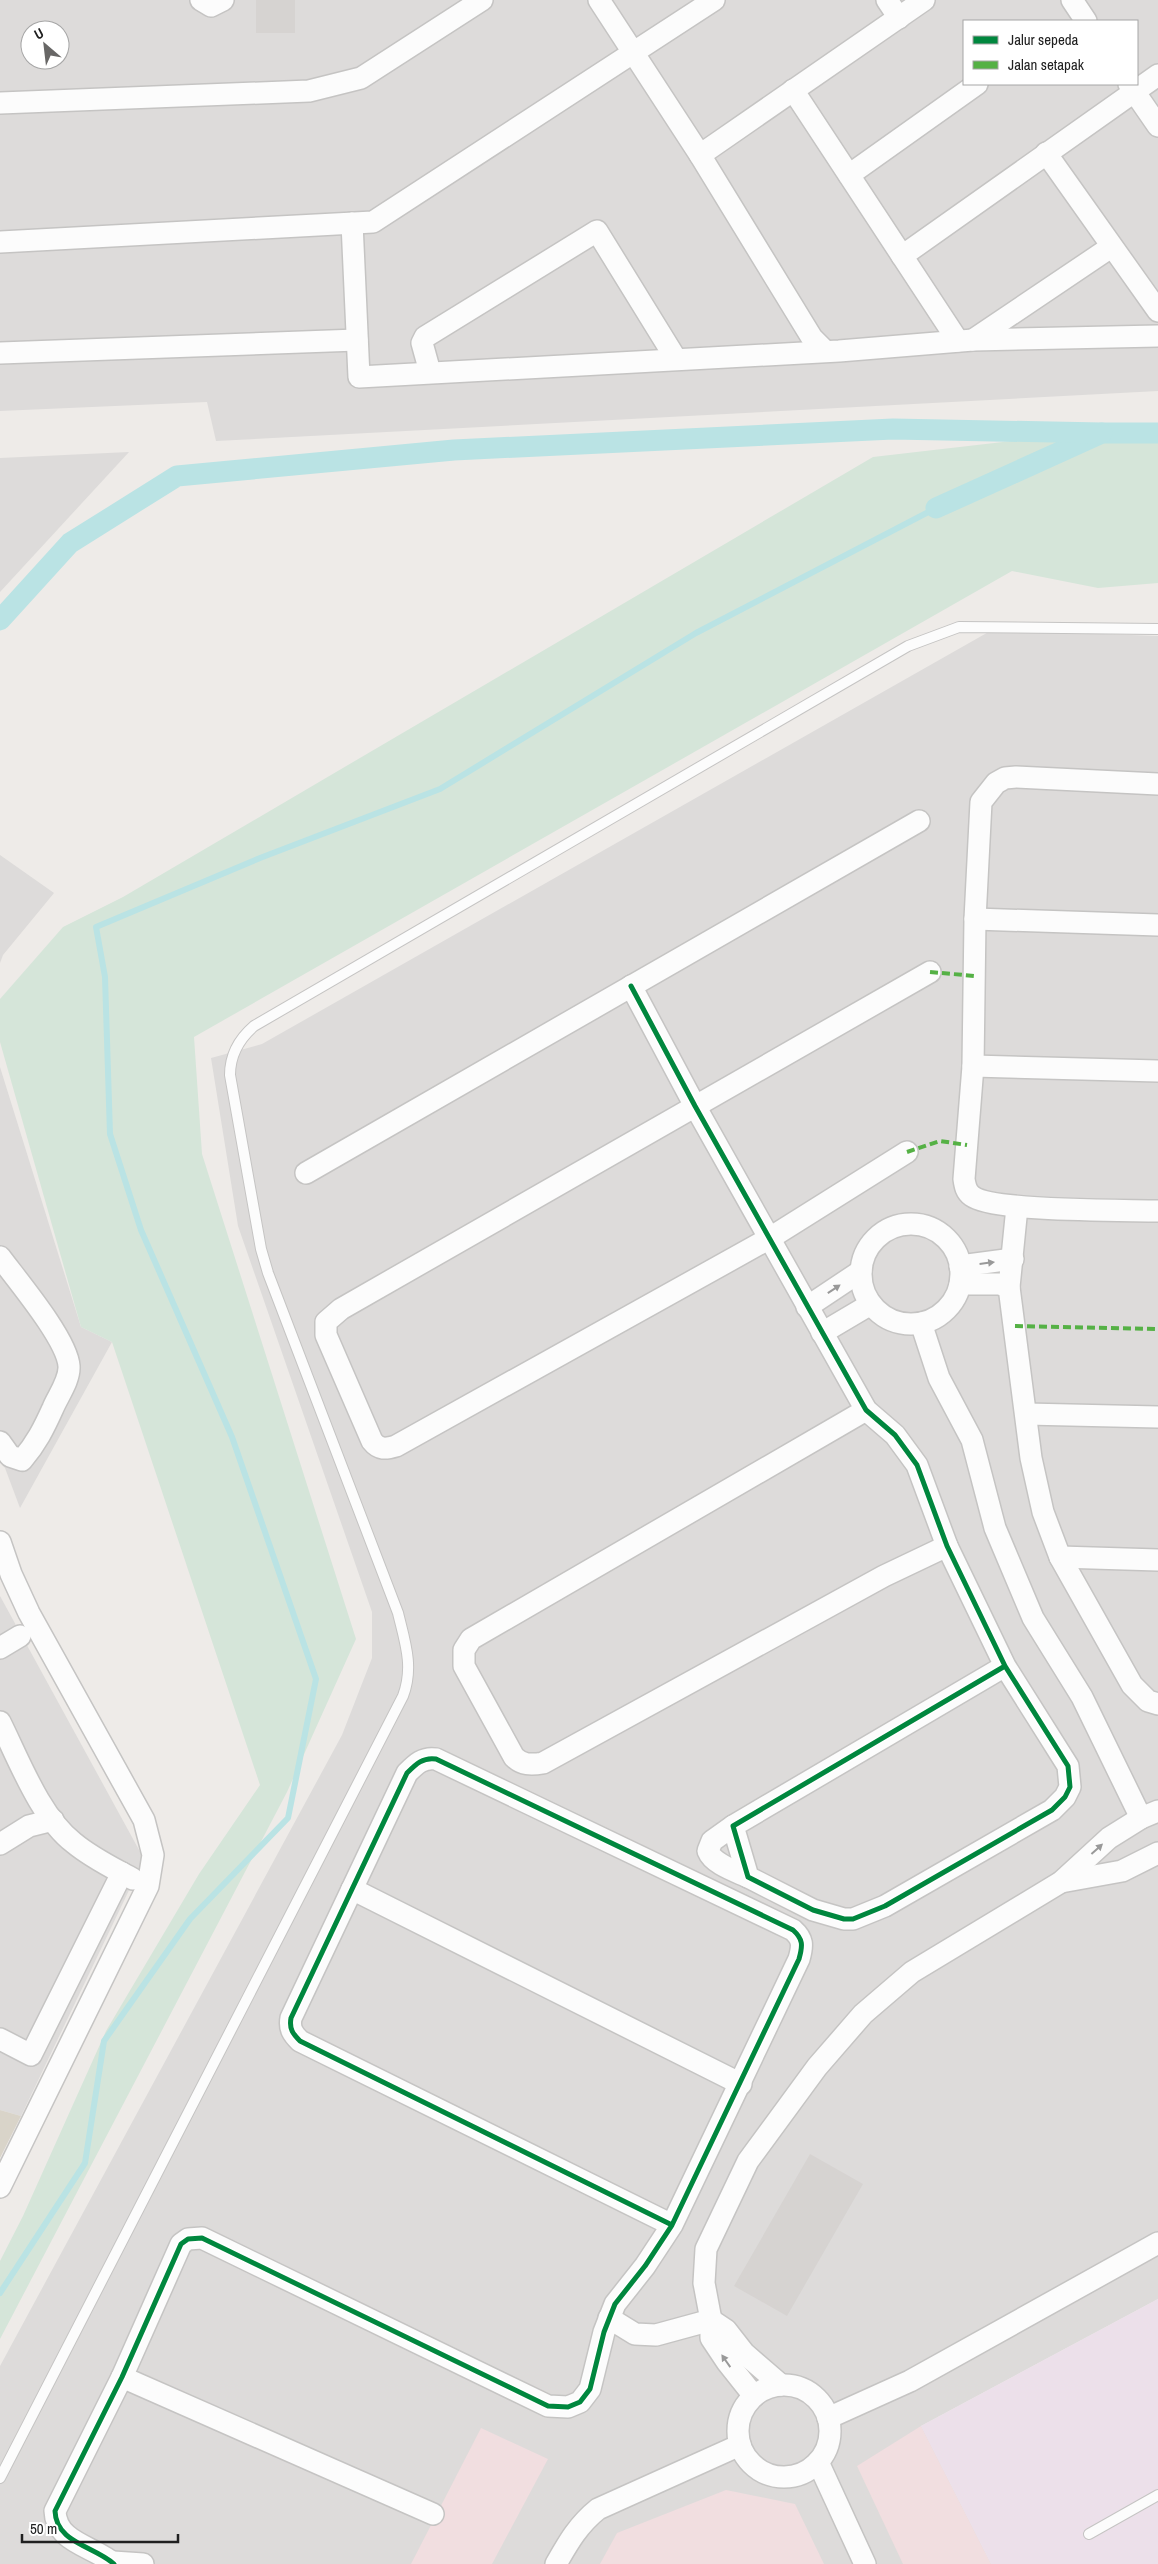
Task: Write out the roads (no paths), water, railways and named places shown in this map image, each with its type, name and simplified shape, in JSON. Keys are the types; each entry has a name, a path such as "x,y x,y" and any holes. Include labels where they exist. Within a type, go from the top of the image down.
{"street":[{"path":"201,0 211,6 223,0"},
{"path":"0,103 309,91 326,88 361,78 482,0"},
{"path":"599,0 700,155 812,338 825,351"},
{"path":"0,242 373,222 634,54 714,0"},
{"path":"887,0 899,18"},
{"path":"700,155 924,0"},
{"path":"1138,84 1158,75"},
{"path":"848,174 976,85"},
{"path":"902,256 1046,153 1131,87 1158,126"},
{"path":"793,90 902,256 966,341"},
{"path":"1046,153 1158,311"},
{"path":"352,223 359,377 676,360 966,341 1158,336"},
{"path":"430,372 422,343 425,336 597,231 676,360"},
{"path":"966,341 1111,247"},
{"path":"0,353 357,340"},
{"path":"1158,784 1005,778 996,783 981,802 975,919 973,1066 965,1187 971,1196 978,1199 1017,1207 1158,1211"},
{"path":"306,1173 919,821"},
{"path":"975,919 1158,925"},
{"path":"907,1152 770,1238 396,1446 383,1449 377,1447 372,1441 326,1335 326,1322 341,1308 930,972"},
{"path":"631,986 695,1106 866,1410 895,1435 917,1465 947,1546 1005,1666 1068,1766 1070,1787 1059,1804 885,1906 853,1919 844,1920 813,1910 719,1862 709,1855 708,1850 712,1841 733,1826 1005,1666"},
{"path":"973,1066 1158,1071"},
{"path":"1017,1207 1009,1288 1030,1458 1043,1512 1060,1558 1132,1685 1148,1701 1158,1704"},
{"path":"916,1224 932,1229 946,1238 955,1251 960,1275 954,1298 946,1309 934,1318 907,1324 880,1314 871,1304 863,1289 861,1272 864,1255 873,1242 885,1231 900,1225 916,1224"},
{"path":"0,1257 45,1318 61,1344 69,1366 65,1384 36,1445 22,1460 10,1456 0,1442"},
{"path":"960,1275 1013,1260"},
{"path":"807,1307 861,1272"},
{"path":"960,1275 1009,1288"},
{"path":"822,1333 871,1304"},
{"path":"754,2396 711,2338 712,2320 704,2283 706,2249 748,2161 817,2067 863,2014 912,1972 1060,1882 1109,1838 1150,1814 1082,1697 1033,1618 995,1528 972,1440 939,1378 920,1322"},
{"path":"866,1410 471,1640 464,1650 464,1666 514,1757 519,1762 527,1764 543,1763 884,1576 947,1546"},
{"path":"1026,1414 1158,1417"},
{"path":"0,1542 11,1574 29,1613 144,1820 154,1856 148,1886 0,2187"},
{"path":"1060,1558 1158,1560"},
{"path":"0,1648 20,1636"},
{"path":"0,1722 53,1820 72,1842 122,1873 148,1886"},
{"path":"143,2564 113,2563 62,2534 57,2524 55,2511 122,2377 181,2244 194,2238 202,2238 548,2406 568,2407 584,2397 590,2389 614,2304 645,2266 672,2225 741,2084 799,1959 803,1944 800,1936 793,1930 436,1759 428,1758 414,1765 407,1773 291,2018 291,2030 294,2036 300,2041 672,2225"},
{"path":"0,1844 29,1826 53,1820"},
{"path":"733,1826 748,1877"},
{"path":"1060,1882 1122,1871 1158,1853"},
{"path":"0,2039 31,2054 122,1873"},
{"path":"352,1889 741,2084"},
{"path":"828,2418 910,2381 1158,2243"},
{"path":"609,2318 635,2334 656,2335 712,2320"},
{"path":"712,2320 726,2330 744,2353 781,2385"},
{"path":"122,2377 433,2514"},
{"path":"781,2385 796,2386 810,2393 822,2404 828,2418 830,2433 827,2448 818,2462 806,2472 790,2477 774,2476 759,2470 753,2465 740,2445 738,2432 739,2419 744,2407 754,2396 766,2388 781,2385"},
{"path":"556,2564 571,2537 584,2520 598,2509 740,2445"},
{"path":"818,2462 865,2564"}],"lane":[{"path":"0,2478 398,1705 409,1679 408,1655 398,1613 268,1273 261,1249 230,1075 230,1063 235,1049 245,1034 254,1026 908,646 959,627 1158,629"},
{"path":"1089,2534 1158,2495"}],"waterway":[{"path":"0,620 70,543 177,476 454,450 893,429 1102,433"},
{"path":"936,508 1102,433 1158,433"},
{"path":"0,2293 85,2163 104,2041 190,1919 288,1818 316,1679 232,1437 141,1230 110,1134 105,977 96,927 260,858 440,789 696,633 936,508"}]}
